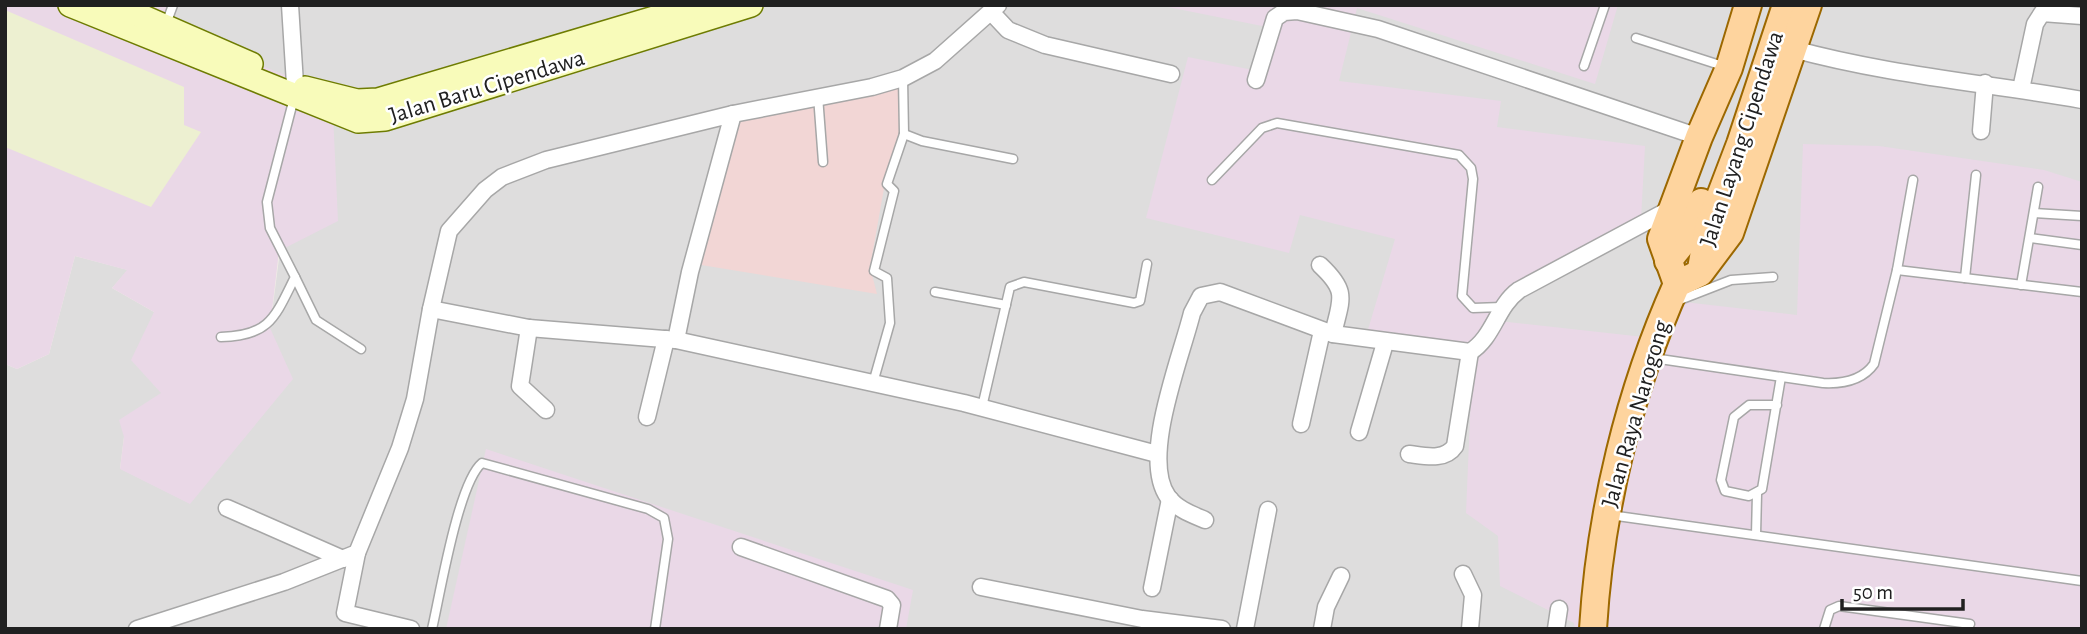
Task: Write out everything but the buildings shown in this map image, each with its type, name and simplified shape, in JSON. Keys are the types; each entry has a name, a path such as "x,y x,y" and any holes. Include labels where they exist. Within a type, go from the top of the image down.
{"main road":[{"name":"Jalan Baru Cipendawa","path":"71,5 165,25"},
{"name":"Jalan Baru Cipendawa","path":"116,5 165,25 294,91 357,101 378,100 547,61 751,5"},
{"name":"Jalan Baru Cipendawa","path":"547,61 698,5"},
{"name":"Jalan Raya Narogong","path":"1678,281 1661,239 1699,137 1729,68 1748,5"},
{"name":"Jalan Layang Cipendawa","path":"1678,281 1688,236 1724,140 1767,5"},
{"name":"Jalan Layang Cipendawa","path":"1678,281 1708,228 1740,144 1786,5"},
{"name":"Jalan Raya Narogong","path":"1593,629 1599,557 1607,514 1623,443 1649,358 1678,281 1730,233 1808,5"}],"street":[{"path":"290,5 294,91"},
{"path":"411,629 343,621 350,556 400,449 415,399 431,309 449,231 476,199 502,177 546,160 733,114 872,87 903,78 935,61 995,9 1008,30 1045,46 1171,74"},
{"path":"1256,80 1275,18 1284,12 1297,11 1378,29 1699,137"},
{"path":"2021,89 2035,24 2042,13 2082,16"},
{"path":"1793,50 1883,72 1986,83 2082,100"},
{"path":"1981,131 1986,83"},
{"path":"647,417 733,114"},
{"path":"1409,454 1440,456 1450,452 1455,446 1471,352 1488,336 1508,298 1534,281 1672,208"},
{"path":"1301,424 1327,333 1342,292 1337,282 1320,265"},
{"path":"1205,520 1182,509 1170,499 1160,481 1157,454 1192,313 1201,296 1220,292 1327,333 1385,343 1471,352"},
{"path":"431,309 530,328 671,340 982,407 1157,454"},
{"path":"530,328 519,382 522,391 546,410"},
{"path":"1359,432 1385,343"},
{"path":"1152,588 1170,499"},
{"path":"227,508 350,556"},
{"path":"1245,629 1268,510"},
{"path":"741,547 887,599 892,605 888,629"},
{"path":"138,629 284,582 350,556"},
{"path":"1463,574 1474,602 1470,629"},
{"path":"1322,629 1326,607 1340,576"},
{"path":"981,587 1125,622 1222,629"},
{"path":"1556,629 1559,609"}],"lane":[{"path":"1584,66 1605,5"},
{"path":"1636,38 1729,68"},
{"path":"873,383 890,323 887,278 874,271 894,191 887,184 904,134 903,78"},
{"path":"294,91 267,202 267,215 316,320 361,349"},
{"path":"818,96 823,162"},
{"path":"1212,180 1262,128 1276,122 1459,155 1471,168 1473,179 1462,296 1473,308 1502,307"},
{"path":"904,134 922,141 1013,159"},
{"path":"1965,278 1976,175"},
{"path":"1649,358 1836,384 1866,373 1874,364 1897,270 1913,180"},
{"path":"2021,285 2038,187"},
{"path":"2034,212 2082,216"},
{"path":"2030,238 2082,245"},
{"path":"982,407 1010,287 1024,282 1134,303 1140,301 1147,264"},
{"path":"1897,270 2082,292"},
{"path":"221,337 243,337 260,331 276,313 295,276"},
{"path":"1678,281 1773,277"},
{"path":"935,292 1006,305"},
{"path":"1756,536 1757,494 1762,489 1767,472 1781,377"},
{"path":"1757,494 1730,493 1721,485 1731,425 1742,408 1756,404 1777,405"},
{"path":"432,629 470,478 482,463 648,509 664,518 668,539 655,629"},
{"path":"1607,514 2082,581"},
{"path":"1824,629 1830,610 1839,606 1970,624"}],"shaded area":[{"path":"5,5 175,5 165,29 332,93 338,221 279,251 270,328 293,379 190,504 120,469 124,437 119,420 161,393 131,360 154,312 112,288 127,270 75,256 49,354 17,369 5,364"},
{"path":"175,5 2082,5 2082,629 5,629 5,364 17,369 49,354 75,256 128,270 112,288 154,312 162,393 124,437 120,469 270,328 280,251 165,29"},
{"path":"1158,5 1618,5 1595,84 1357,8 1339,81 1501,101 1497,127 1645,146 1641,219 1511,291 1498,321 1671,340 1684,302 1797,315 1803,144 1879,146 2044,170 2082,182 2082,629 1575,629 1574,623 1500,586 1498,536 1466,513 1473,348 1367,333 1395,239 1300,215 1289,253 1146,218 1188,57 1263,72 1277,29"},
{"path":"900,80 901,130 886,177 870,267 877,294 695,264 737,109"},
{"path":"486,449 913,590 906,629 446,629"}],"green space":[{"path":"5,10 184,87 184,125 201,132 151,207 5,147"}]}
